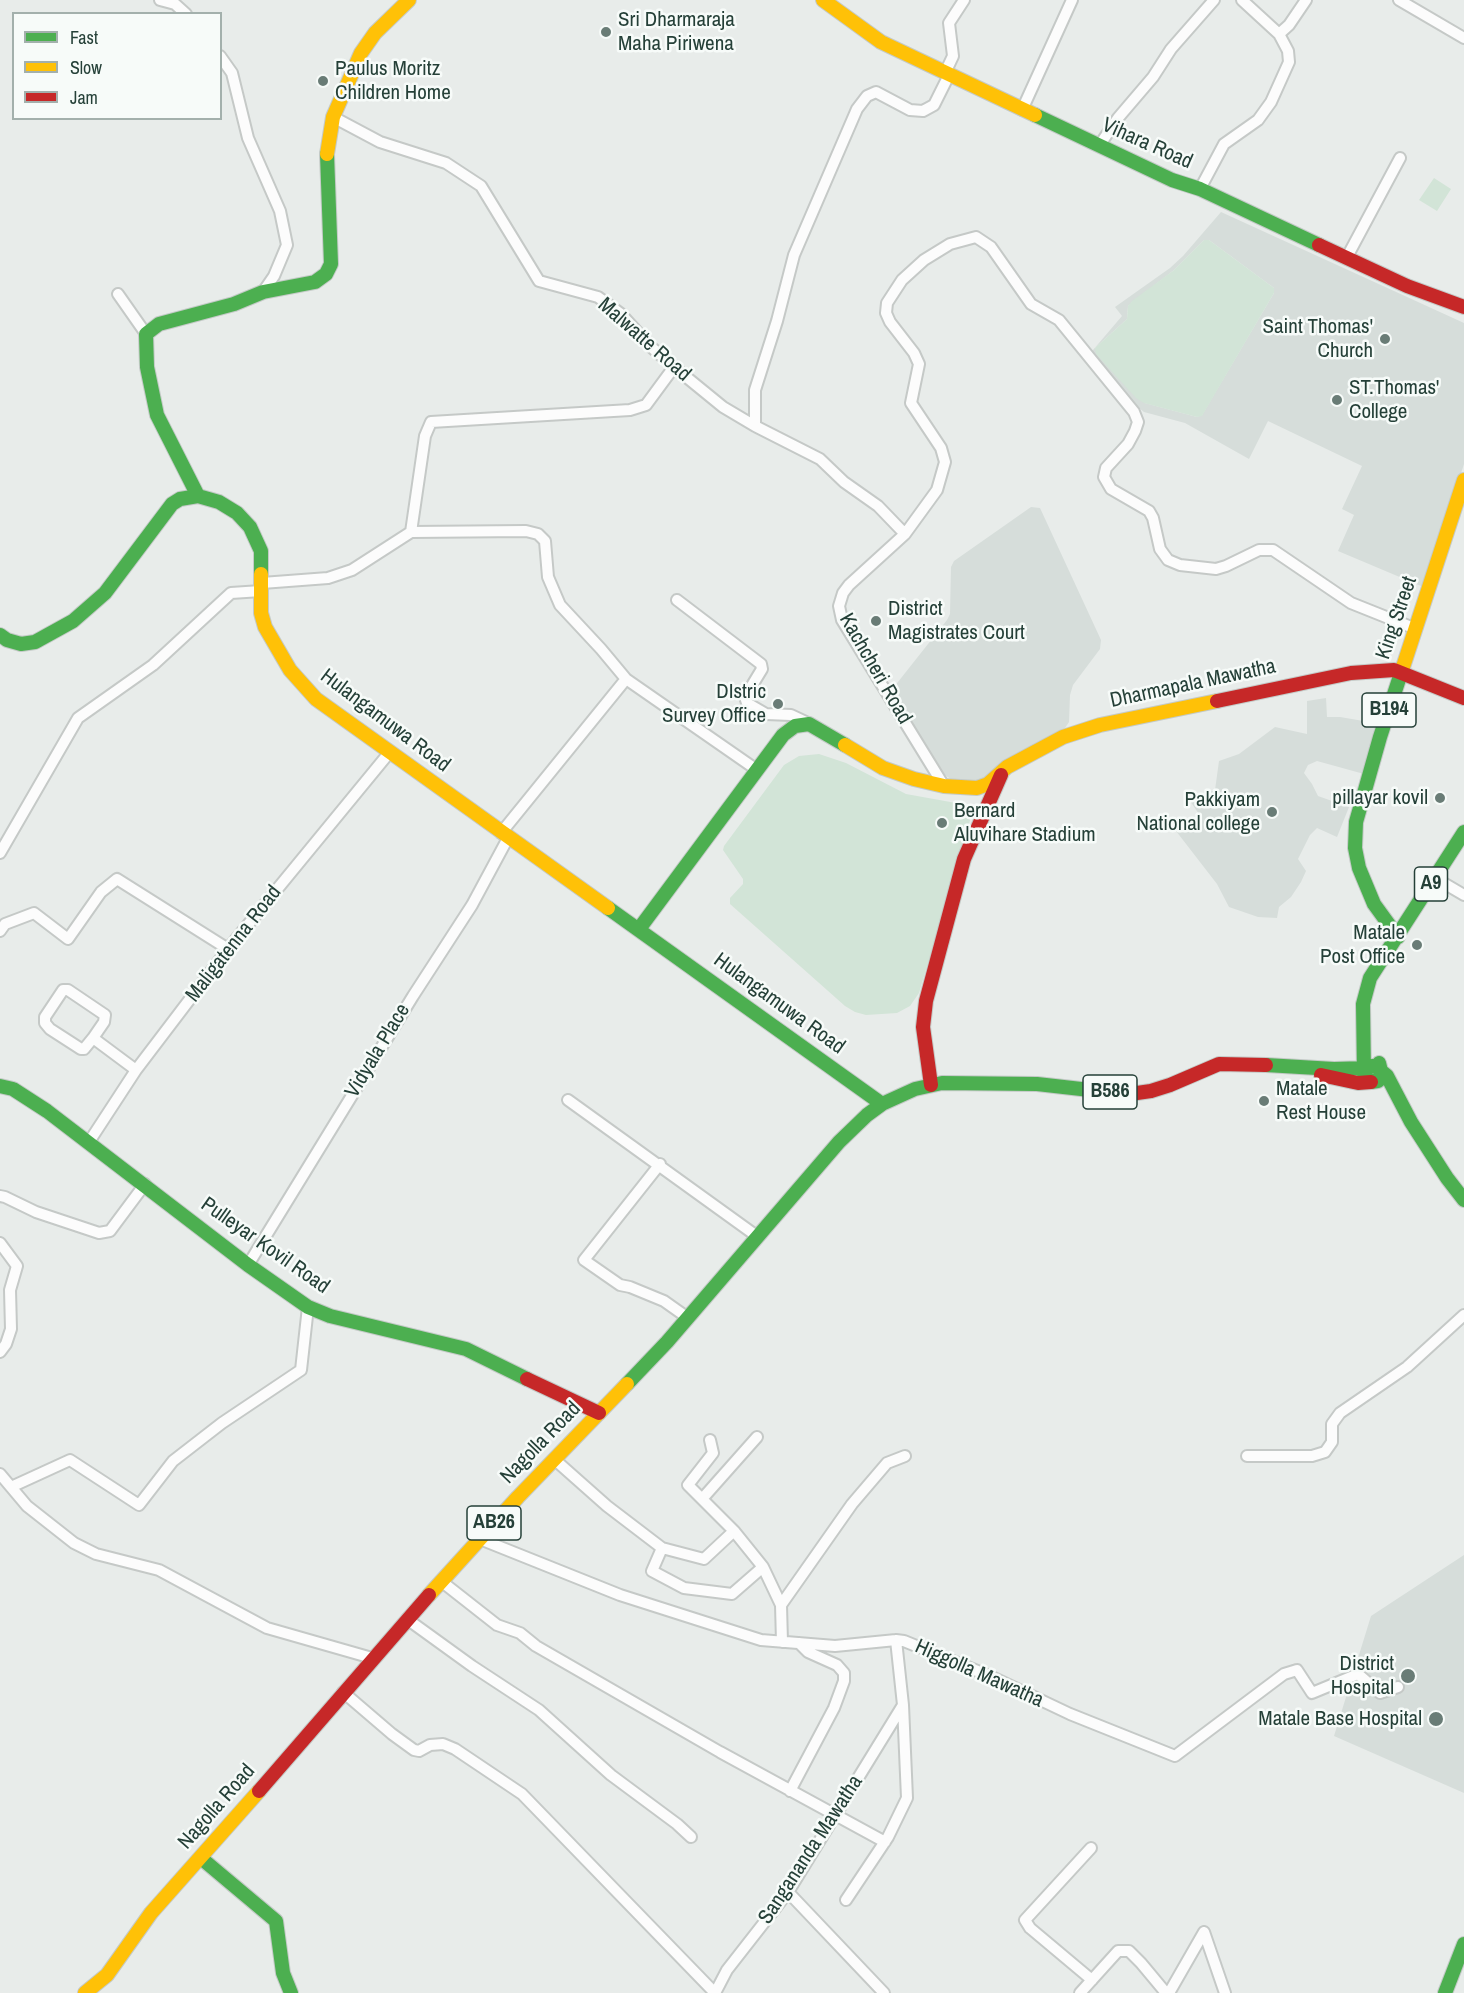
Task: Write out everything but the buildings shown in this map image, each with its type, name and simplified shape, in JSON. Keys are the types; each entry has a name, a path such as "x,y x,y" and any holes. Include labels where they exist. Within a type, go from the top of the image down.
{"main road":[{"path":"0,636 21,644 36,642 73,621 105,593 172,504 180,499 198,496 157,415 147,367 146,334 159,324 234,304 264,292 315,282 326,274 331,264 326,158 333,117 362,53 375,33 409,0"},
{"name":"Vihara Road","path":"823,0 881,42 947,74 1172,180 1200,189 1407,286 1464,308"},
{"name":"King Street","path":"1398,937 1374,904 1359,868 1355,834 1370,768 1464,480"},
{"name":"Hulangamuwa Road","path":"198,496 219,502 237,513 250,527 261,551 261,613 265,627 290,670 316,699 882,1104"},
{"name":"Dharmapala Mawatha","path":"809,724 883,768 944,786 977,788 988,784 1007,767 1063,737 1100,725 1351,673 1386,669 1402,672 1464,698"},
{"path":"639,929 783,735 795,726 809,724"},
{"path":"931,1085 923,1027 926,1001 964,860 1002,772"},
{"name":"A9","path":"1366,1068 1363,1062 1365,1034 1363,1004 1370,978 1464,832"},
{"name":"A9","path":"1365,1034 1381,1071 1387,1076 1411,1122 1464,1200"},
{"name":"B586","path":"931,1085 954,1082 1002,1082 1130,1094 1170,1085 1219,1064 1239,1063 1334,1069 1366,1068"},
{"name":"B586","path":"1285,1066 1352,1082 1377,1091"},
{"path":"1374,1066 1381,1071 1377,1091 1364,1074 1366,1068 1374,1066"},
{"name":"Nagolla Road","path":"85,1993 107,1975 142,1923 201,1858 407,1618 688,1318 839,1142 860,1121 882,1104 901,1094 931,1085"},
{"name":"Pulleyar Kovil Road","path":"0,1086 13,1089 89,1142 308,1307 330,1316 466,1349 599,1413"},
{"name":"A9","path":"1377,1091 1411,1122"},
{"path":"201,1858 276,1921 286,1992"},
{"path":"1445,1993 1464,1944"}],"street":[{"path":"160,0 175,4 184,12"},
{"path":"755,426 755,390 777,321 794,255 857,109 867,96 876,92 910,110 923,111 934,105 953,56 949,23 964,0"},
{"path":"1022,110 1072,0"},
{"path":"1099,146 1118,118 1153,77 1171,49 1214,0"},
{"path":"1200,189 1224,144 1258,120 1271,102 1289,63 1288,51 1279,34 1243,0"},
{"path":"1279,34 1289,25 1306,0"},
{"path":"1399,0 1464,38"},
{"path":"222,59 232,73 248,138 280,211 287,245 264,292"},
{"name":"Malwatte Road","path":"333,117 380,142 446,163 480,186 539,281 598,297 621,314 650,346 723,407 820,459 844,482 878,506 905,534"},
{"path":"1347,257 1400,158"},
{"path":"905,534 937,489 945,462 941,448 911,403 919,364 914,353 890,322 886,313 887,303 902,280 924,260 950,244 976,237 991,248 1031,304 1059,320 1134,412 1138,422 1135,431 1128,444 1106,468 1104,477 1111,489 1149,511 1153,518 1160,549 1168,560 1180,565 1216,568 1226,566 1259,550 1273,550 1351,603 1416,629"},
{"path":"118,294 146,334"},
{"path":"411,532 425,436 431,422 630,410 646,405 674,367"},
{"path":"0,853 78,718 153,665 231,593 328,578 352,570 411,532 526,531 538,534 545,541 548,577 560,605 626,679 757,770"},
{"name":"Kachcheri Road","path":"905,534 849,585 839,606 842,620 944,786"},
{"path":"677,600 761,664 762,669 745,697 747,703 766,714 791,715 809,724"},
{"name":"Vidyala Place","path":"248,1264 412,996 472,905 505,835 626,679"},
{"name":"Maligatenna Road","path":"89,1142 136,1070 228,949 389,753"},
{"path":"1435,878 1464,895"},
{"path":"0,932 5,924 34,913 68,939 101,892 117,879 228,949"},
{"path":"63,990 68,990 105,1015 104,1022 93,1038 84,1049 81,1049 45,1023 45,1017 63,990"},
{"path":"93,1038 136,1070"},
{"path":"568,1100 660,1164 758,1237"},
{"path":"660,1164 584,1260 620,1286 630,1287 664,1301 688,1318"},
{"path":"0,1196 36,1212 99,1233 110,1231 145,1184"},
{"path":"0,1243 17,1266 10,1290 11,1329 6,1344 0,1352"},
{"path":"10,1487 70,1460 139,1504 173,1461 222,1423 301,1370 308,1307"},
{"path":"1247,1456 1312,1456 1325,1452 1332,1442 1332,1424 1340,1413 1407,1366 1464,1315"},
{"path":"702,1499 757,1437"},
{"path":"710,1440 713,1453 688,1485 734,1531 763,1568 781,1605 782,1642"},
{"path":"781,1605 852,1504 887,1463 905,1456"},
{"path":"554,1459 607,1506 662,1548 704,1559 734,1531"},
{"path":"0,1474 27,1506 74,1543 96,1554 159,1570 267,1628 372,1658"},
{"name":"Higgolla Mawatha","path":"480,1539 620,1595 761,1640 835,1646 904,1641 992,1677 1070,1714 1175,1756 1284,1674 1297,1670 1312,1693 1359,1674 1380,1693 1398,1687"},
{"path":"662,1548 652,1571 684,1588 732,1594 763,1568"},
{"path":"441,1581 497,1625 520,1633 536,1646 790,1791 885,1842"},
{"path":"407,1618 472,1666 539,1710 611,1775 691,1837"},
{"path":"846,1900 885,1842 907,1798 903,1705 896,1640"},
{"path":"790,1791 834,1708 844,1681 844,1673 837,1665 808,1652 799,1643"},
{"path":"343,1692 392,1734 414,1749 419,1751 430,1745 443,1744 455,1749 522,1794 715,1993"},
{"name":"Sangananda Mawatha","path":"715,1993 727,1970 788,1892 903,1705"},
{"path":"1091,1848 1025,1920 1030,1928 1092,1980"},
{"path":"788,1892 884,1993"},
{"path":"1080,1993 1118,1951 1129,1952 1167,1993 1204,1932 1225,1993"}],"shaded area":[{"name":"ST.Thomas' College","path":"1221,212 1464,323 1464,464 1425,583 1421,586 1338,551 1354,515 1342,509 1362,466 1268,421 1249,459 1185,423 1144,412 1133,403 1093,354 1093,350 1122,316 1115,307 1183,256","holes":["1204,240 1209,240 1274,288 1274,293 1202,415 1197,417 1145,403 1095,348 1127,319 1128,306 1174,270"]},
{"path":"1031,507 1040,508 1101,640 1100,649 1073,685 1070,695 1069,722 1065,728 1005,766 982,784 952,780 945,775 894,693 894,687 950,614 951,567 954,561"},
{"name":"Pakkiyam National college","path":"1326,698 1327,717 1381,724 1364,774 1317,761 1308,765 1304,773 1318,796 1349,807 1337,837 1317,828 1310,835 1298,859 1306,871 1291,897 1279,907 1277,918 1258,917 1229,907 1217,884 1176,831 1189,820 1201,817 1190,801 1215,790 1219,761 1239,754 1275,727 1307,734 1307,701"},
{"name":"District Hospital","path":"1464,1555 1464,1793 1334,1736 1371,1616"}],"green space":[{"path":"1434,178 1451,189 1437,211 1419,200"},
{"path":"1204,240 1209,240 1274,288 1274,293 1202,416 1197,417 1144,403 1136,398 1096,354 1095,348 1127,319 1128,306 1132,301 1174,270"},
{"path":"819,754 846,763 906,794 956,803 970,811 971,817 919,993 910,1006 897,1013 866,1015 845,1006 730,904 730,898 743,884 743,879 723,850 724,846 784,765 799,756"}],"traffic: fast":[{"path":"1035,115 1172,180 1200,189 1319,245"},
{"path":"198,496 157,415 147,367 146,334 159,324 234,304 263,292 315,282 326,274 331,264 327,154"},
{"path":"0,635 7,640 21,644 35,642 73,621 105,593 172,504 180,499 198,496 219,502 237,513 250,527 261,551 261,574"},
{"path":"1398,937 1374,904 1359,868 1355,848 1356,822 1403,667"},
{"path":"639,929 783,735 795,726 809,724 845,745"},
{"path":"1366,1068 1379,1067 1381,1078 1371,1082 1364,1074 1363,1004 1370,978 1464,832"},
{"path":"608,908 882,1104"},
{"path":"1379,1063 1381,1071 1387,1076 1411,1122 1464,1200"},
{"path":"1266,1065 1334,1069 1366,1068"},
{"path":"627,1384 667,1342 839,1142 882,1104 915,1089 942,1083 1037,1084 1090,1090"},
{"path":"0,1086 13,1089 47,1111 248,1265 308,1307 330,1316 466,1349 527,1379"},
{"path":"201,1858 276,1921 283,1973 291,1993"},
{"path":"1445,1993 1464,1944"}],"traffic: slow":[{"path":"327,154 333,117 361,53 375,33 409,0"},
{"path":"823,0 881,42 1035,115"},
{"path":"1403,667 1464,480"},
{"path":"261,574 261,613 265,627 290,670 316,699 608,908"},
{"path":"845,745 883,768 914,779 944,786 977,788 988,784 1007,767 1063,737 1100,725 1217,701"},
{"path":"429,1595 518,1497 627,1384"},
{"path":"85,1993 107,1975 151,1913 259,1791"}],"traffic: jam":[{"path":"1319,245 1407,286 1464,307"},
{"path":"1217,701 1351,673 1394,670 1464,698"},
{"path":"931,1085 923,1027 926,1001 964,859 1001,775"},
{"path":"1090,1090 1130,1094 1170,1085 1219,1064 1266,1065"},
{"path":"1321,1075 1358,1083 1371,1082"},
{"path":"527,1379 599,1413"},
{"path":"259,1791 429,1595"}],"place":[{"name":"Sri Dharmaraja Maha Piriwena","path":"606,32"},
{"name":"Paulus Moritz Children Home","path":"323,81"},
{"name":"Saint Thomas' Church","path":"1385,339"},
{"name":"ST.Thomas' College","path":"1337,400"},
{"name":"District Magistrates Court","path":"876,621"},
{"name":"DIstric Survey Office","path":"778,704"},
{"name":"pillayar kovil","path":"1440,798"},
{"name":"Pakkiyam National college","path":"1272,812"},
{"name":"Bernard Aluvihare Stadium","path":"942,823"},
{"name":"Matale Post Office","path":"1417,945"},
{"name":"Matale Rest House","path":"1264,1101"},
{"name":"District Hospital","path":"1408,1676"},
{"name":"Matale Base Hospital","path":"1436,1719"}]}
